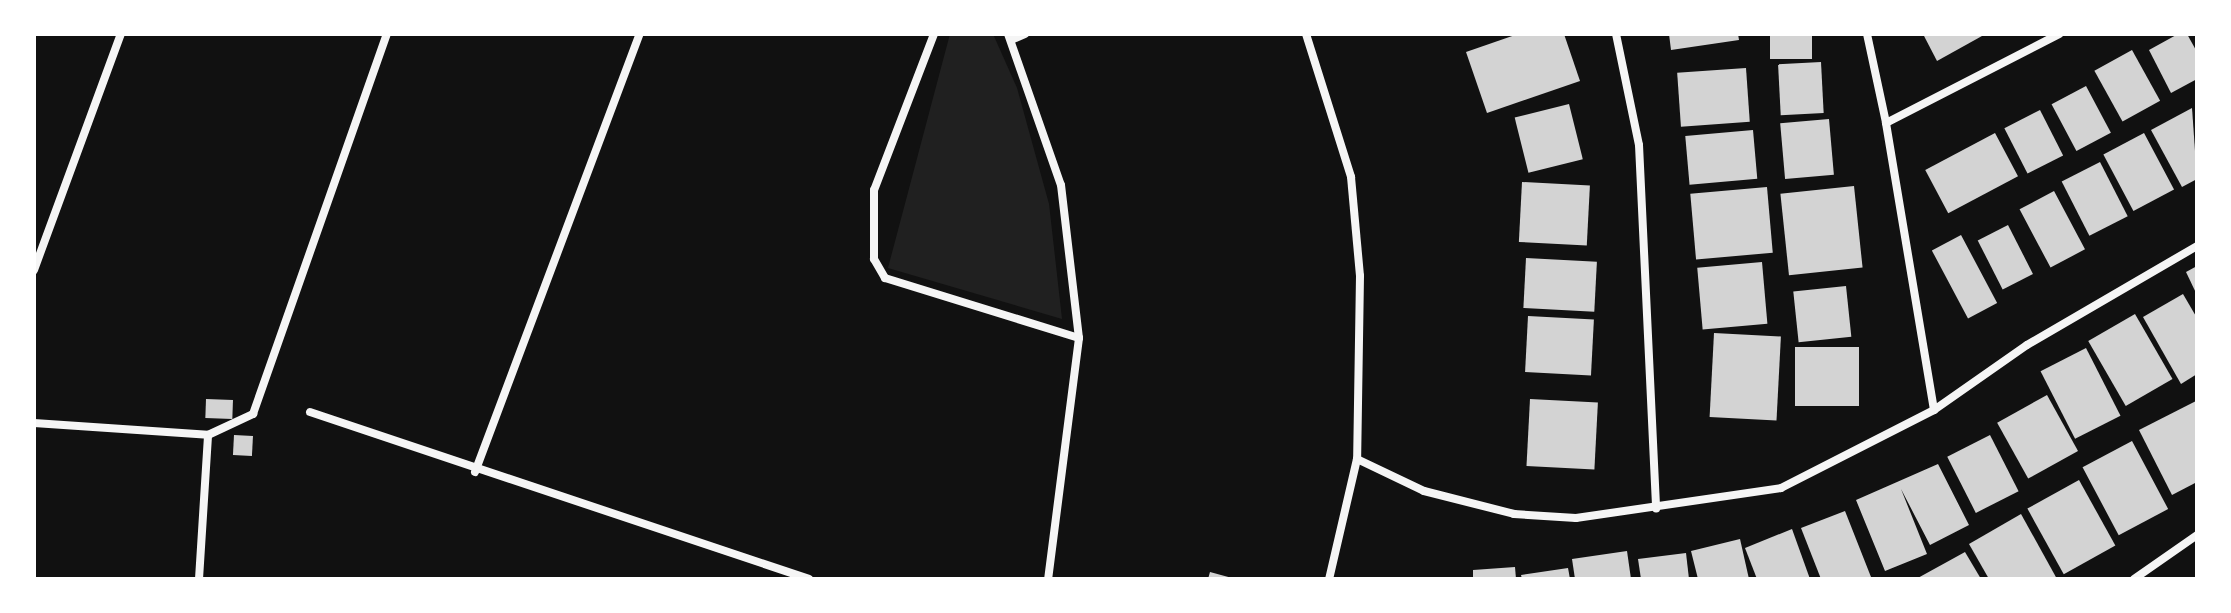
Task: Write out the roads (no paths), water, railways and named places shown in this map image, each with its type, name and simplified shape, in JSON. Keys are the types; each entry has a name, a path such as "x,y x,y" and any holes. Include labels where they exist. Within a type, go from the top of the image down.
{"street":[{"path":"34,270 121,34"},
{"path":"34,423 208,435 241,424 263,394 387,34"},
{"path":"475,472 640,34"},
{"path":"934,34 874,190 874,259 885,278 1079,338"},
{"path":"1025,34 1010,37 1061,185 1079,338 1048,579"},
{"path":"1306,34 1351,177 1360,276 1357,459 1329,579"},
{"path":"1616,34 1639,145 1656,509"},
{"path":"1867,34 1886,123 1934,410"},
{"path":"1886,123 2059,34"},
{"path":"1357,459 1424,491 1514,514 1576,518 1656,509 1781,488 1934,410 2027,345 2197,246"},
{"path":"310,412 475,472 809,579"},
{"path":"199,579 208,435"},
{"path":"2134,579 2197,535"}]}
